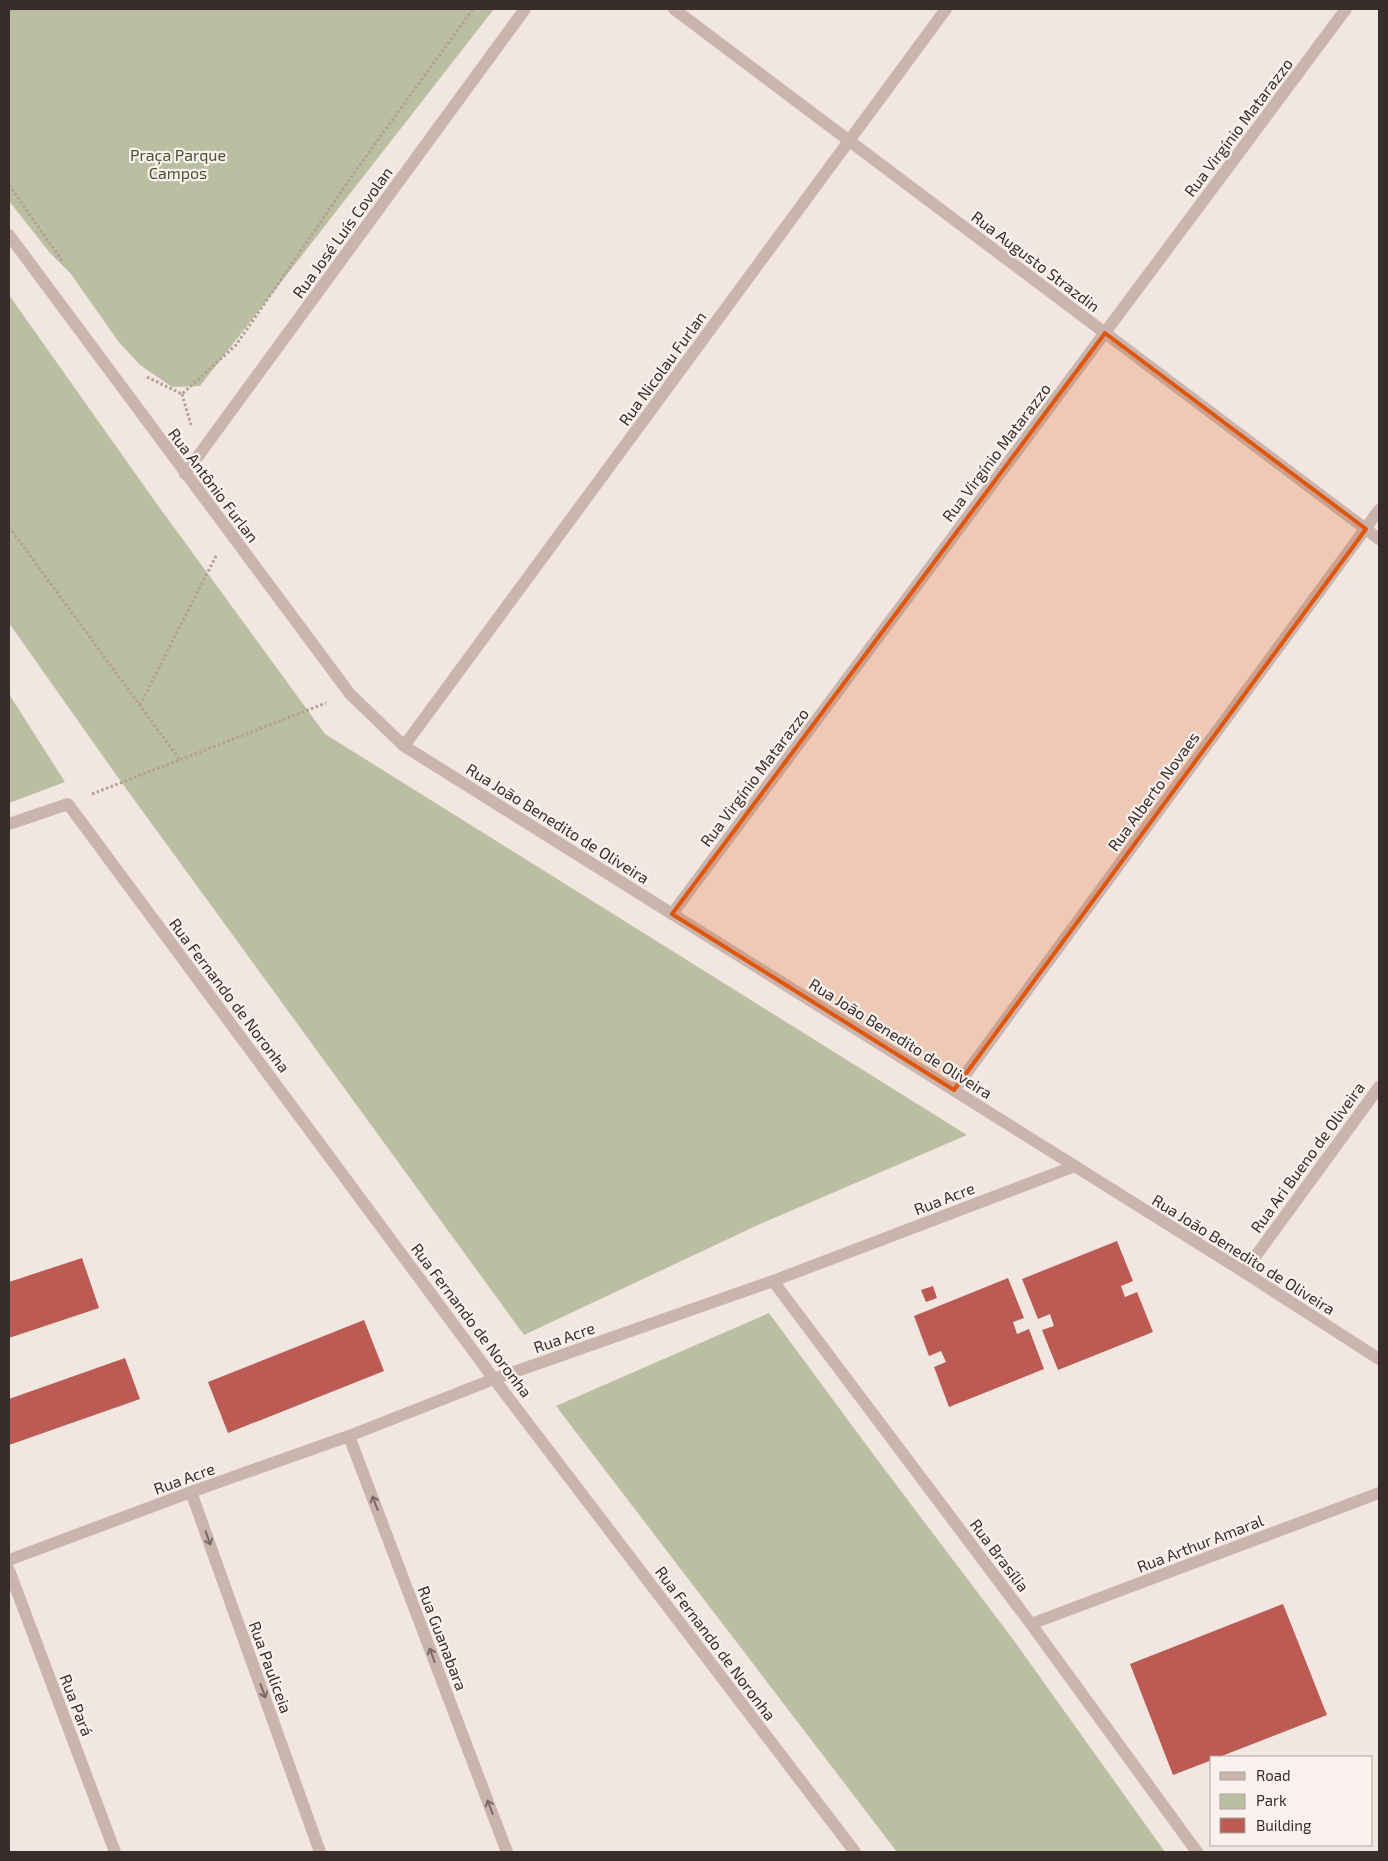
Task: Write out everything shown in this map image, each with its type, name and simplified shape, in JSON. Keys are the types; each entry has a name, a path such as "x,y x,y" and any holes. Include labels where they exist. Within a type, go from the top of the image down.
{"street":[{"name":"Rua José Luís Covolan","path":"185,474 525,9"},
{"name":"Rua Augusto Strazdin","path":"674,9 1379,539"},
{"name":"Rua Nicolau Furlan","path":"404,746 946,9"},
{"name":"Rua Virgínio Matarazzo","path":"672,914 1346,9"},
{"name":"Rua Antônio Furlan","path":"9,235 350,694 404,746"},
{"name":"Rua Alberto Novaes","path":"954,1090 1379,510"},
{"name":"Rua João Benedito de Oliveira","path":"404,746 1244,1272 1379,1359"},
{"path":"9,824 68,804"},
{"name":"Rua Fernando de Noronha","path":"68,804 494,1379 855,1852"},
{"name":"Rua Ari Bueno de Oliveira","path":"1244,1272 1379,1087"},
{"name":"Rua Acre","path":"9,1560 191,1492 349,1436 494,1379 773,1281 1075,1166"},
{"name":"Rua Brasília","path":"773,1281 1031,1624 1198,1852"},
{"name":"Rua Guanabara","path":"349,1436 507,1852"},
{"name":"Rua Pauliceia","path":"191,1492 320,1852"},
{"name":"Rua Arthur Amaral","path":"1031,1624 1379,1493"},
{"name":"Rua Pará","path":"9,1570 115,1852"}],"path":[{"path":"144,376 182,394 236,345 359,166 473,9"},
{"path":"9,184 67,269"},
{"path":"9,527 180,760"},
{"path":"140,705 228,532"},
{"path":"68,804 350,694"}],"highlighted area":[{"path":"1105,333 1366,529 954,1090 672,914"}],"green space":[{"name":"Praça Parque Campos","path":"9,9 494,9 200,386 172,387 140,365 118,341 71,274 50,253 9,201"},
{"path":"9,295 154,500 325,734 967,1135 760,1224 524,1335 114,772 9,623"},
{"path":"9,694 65,782 9,803"},
{"path":"769,1313 1015,1642 1165,1852 897,1852 556,1406"}],"building":[{"path":"1117,1241 1133,1281 1121,1286 1125,1297 1137,1292 1153,1332 1058,1370 1042,1330 1054,1326 1050,1314 1038,1319 1022,1279"},
{"path":"82,1258 99,1308 9,1338 9,1282"},
{"path":"1008,1278 1024,1318 1013,1322 1017,1334 1029,1329 1044,1369 949,1407 934,1367 946,1362 941,1351 929,1356 914,1316"},
{"path":"933,1286 937,1298 926,1302 921,1290"},
{"path":"364,1320 384,1371 228,1433 208,1382"},
{"path":"125,1358 140,1399 9,1445 9,1399"},
{"path":"1283,1604 1327,1715 1222,1756 1210,1756 1210,1761 1173,1775 1130,1664"}]}
